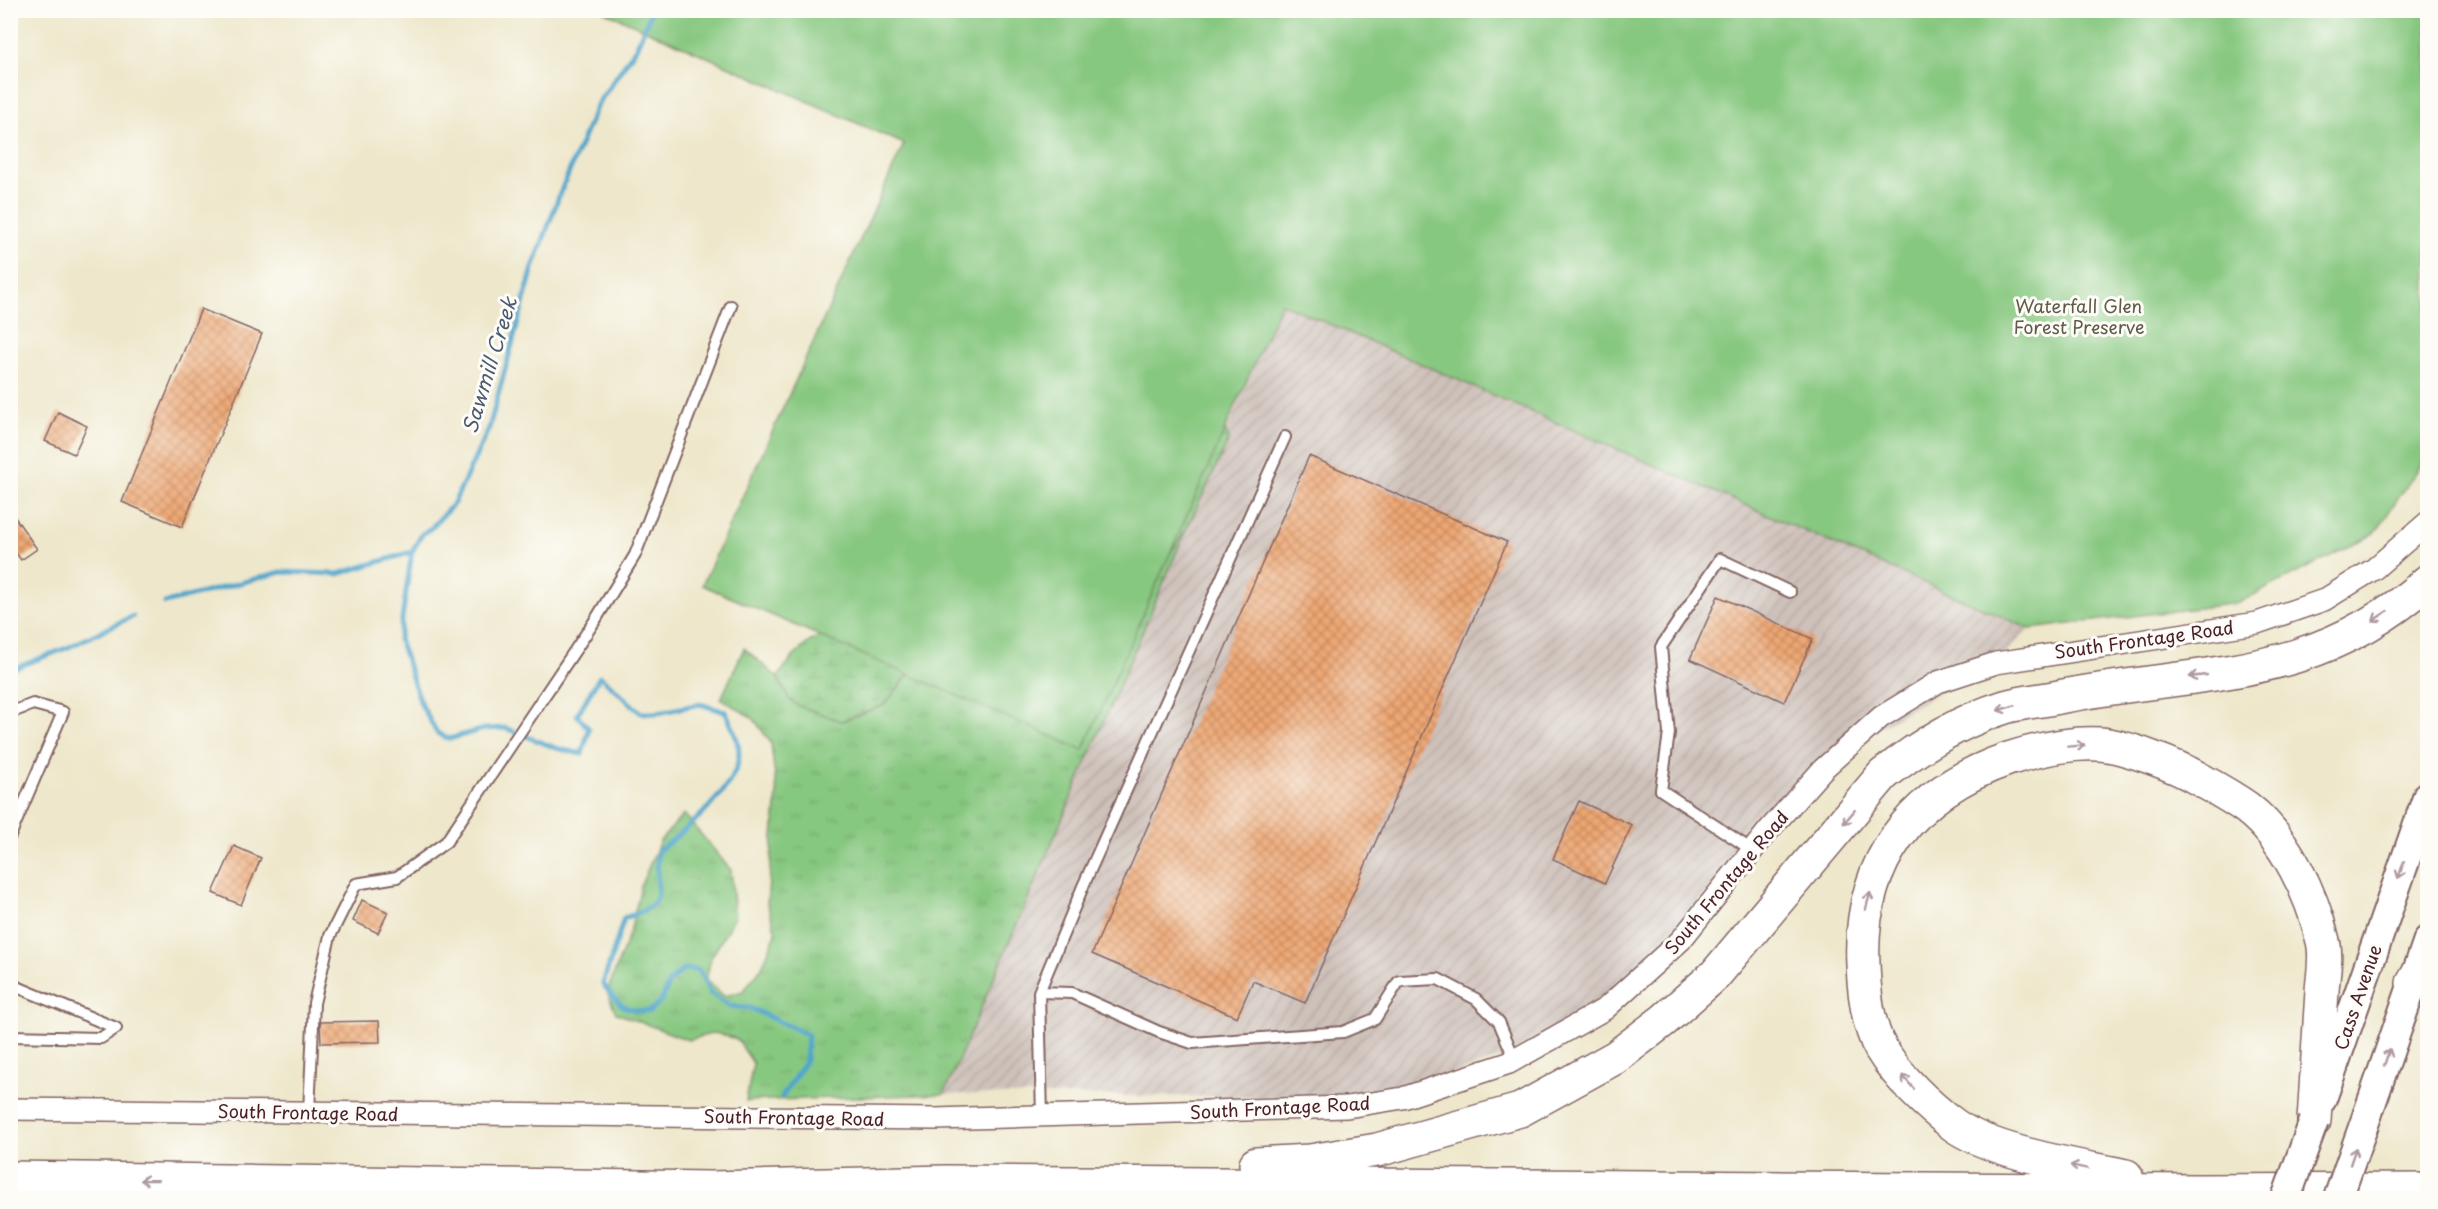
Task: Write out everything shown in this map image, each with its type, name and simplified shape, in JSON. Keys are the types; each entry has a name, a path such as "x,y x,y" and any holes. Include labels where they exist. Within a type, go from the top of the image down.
{"highway":[{"path":"10,1178 711,1188 945,1182 1310,1161 1377,1150 1520,1110 1616,1057 1698,990 1746,940 1883,775 1913,751 1940,735 2006,707 2089,691 2245,671 2295,659 2345,640 2414,594 2427,581"},
{"path":"2198,1191 2037,1158 1956,1126 1920,1095 1880,1047 1869,1016 1862,952 1863,919 1875,875 1899,832 1925,804 1957,781 2032,751 2101,744 2186,771 2249,810 2279,842 2300,880 2324,945 2314,1121"},
{"path":"945,1182 2198,1191 2427,1190"}],"main road":[{"name":"Cass Avenue","path":"2286,1198 2427,795"},
{"path":"2338,1198 2420,970 2427,940"}],"street":[{"name":"South Frontage Road","path":"10,1109 935,1119 1347,1107 1403,1098 1458,1082 1515,1060 1605,1009 1680,940 1752,850 1831,761 1881,717 1938,682 2007,660 2257,623 2324,600 2374,569 2427,522"}],"lane":[{"path":"309,1112 314,1003 330,936 356,884 397,877 446,842 596,620 635,555 731,306"},
{"path":"1042,1117 1039,992 1089,873 1284,437"},
{"path":"1752,850 1662,790 1669,733 1661,647 1720,559 1790,592"},
{"path":"10,716 12,712 33,704 63,712 10,836"},
{"path":"1039,992 1071,993 1159,1032 1192,1043 1343,1032 1375,1019 1398,981 1438,979 1476,999 1499,1022 1515,1060"},
{"path":"10,984 116,1028 101,1038 10,1036"}],"shaded area":[{"path":"1281,303 2030,629 2005,653 1812,768 1671,935 1600,1004 1499,1059 1406,1088 1328,1098 944,1094"}],"green space":[{"name":"Waterfall Glen Forest Preserve","path":"603,11 2427,11 2427,456 2374,534 2238,603 2030,629 1281,303 1083,750 702,585 904,144"},
{"path":"1218,412 1229,440 1186,530 1163,564 926,653 884,705 841,721 797,705 789,699 778,677 793,657 807,644"},
{"path":"1186,530 944,1094 746,1101 753,1063 737,1039 715,1033 688,1040 616,1013 607,992 631,929 641,885 660,841 684,814 731,870 735,917 711,958 706,980 724,996 743,991 762,967 776,933 767,903 777,794 771,743 753,718 721,699 744,648 777,677 789,699 797,705 842,721 884,705 926,653 1163,563"}],"building":[{"path":"201,309 262,334 182,527 122,502"},
{"path":"58,412 87,426 74,454 45,441"},
{"path":"1309,456 1507,542 1305,1003 1253,981 1237,1017 1092,954"},
{"path":"14,516 37,549 21,560 10,545 10,518"},
{"path":"1718,596 1813,639 1784,702 1690,659"},
{"path":"1579,801 1632,825 1605,883 1553,859"},
{"path":"234,846 261,858 241,905 213,893"},
{"path":"362,900 388,912 378,933 353,921"},
{"path":"379,1021 380,1042 321,1043 320,1022"}],"waterway":[{"path":"652,10 636,48 597,105 559,196 533,268 489,428 454,503 431,528 422,534 412,552 399,639 421,704 437,733 449,739 484,729 505,728 556,748 582,754 589,729 577,715 600,676 641,713 658,713 700,704 726,712 738,743 737,766 730,780 708,808 658,851 656,901 650,907 624,918 603,984 613,997 627,1008 650,1011 662,1000 669,982 684,969 699,970 710,993 730,1006 750,1008 808,1035 806,1060 782,1097"},
{"name":"Sawmill Creek","path":"165,603 281,572 338,574 412,552"},
{"name":"Sawmill Creek","path":"13,669 69,647 133,616"}]}
